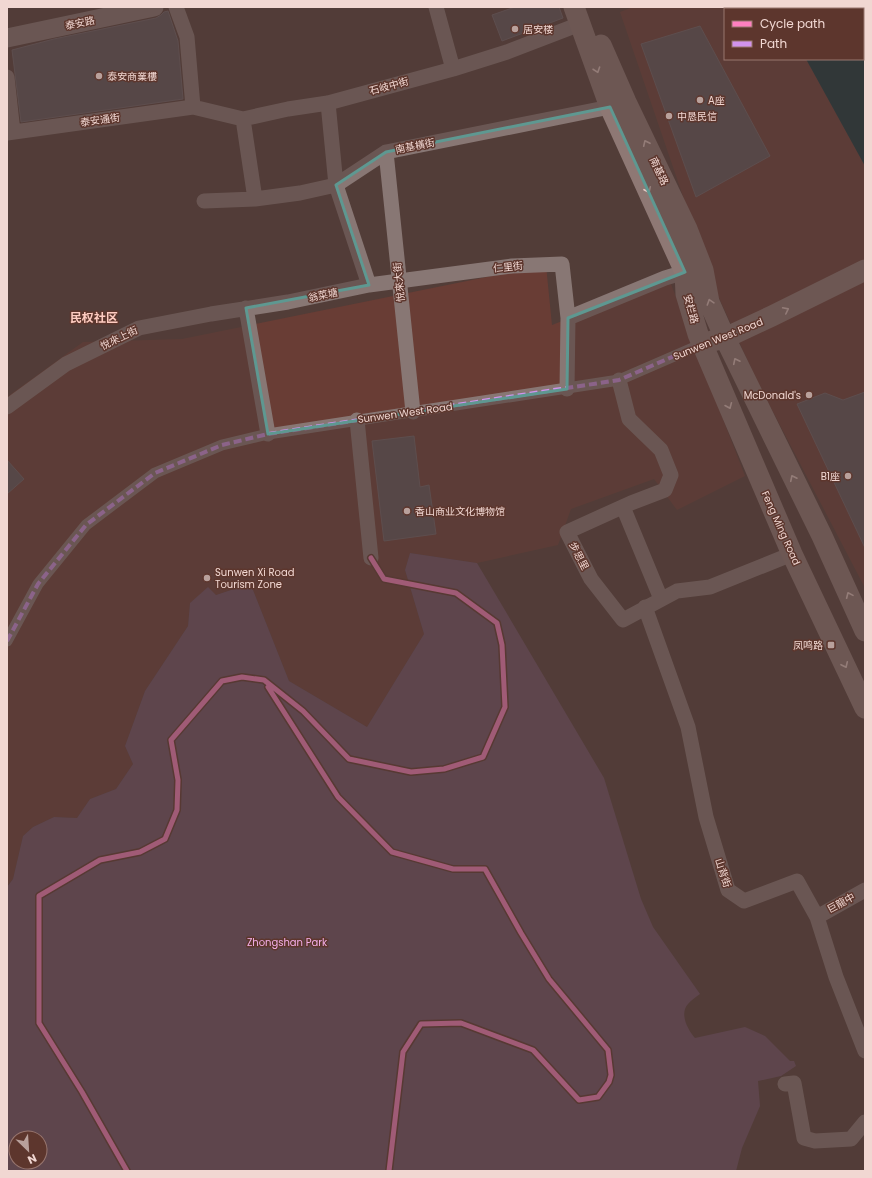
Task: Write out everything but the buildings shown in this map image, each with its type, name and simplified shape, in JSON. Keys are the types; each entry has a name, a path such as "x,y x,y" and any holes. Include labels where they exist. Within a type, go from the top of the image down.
{"main road":[{"name":"南基路","path":"580,13 610,107 685,272"},
{"name":"南基路","path":"580,13 626,102 687,229 703,270 709,302 725,338"},
{"name":"Sunwen West Road","path":"702,344 725,338 865,270"},
{"name":"安栏路","path":"685,272 686,294 702,344"},
{"path":"725,338 822,536 865,631"},
{"name":"Feng Ming Road","path":"702,344 792,554 865,708"}],"street":[{"name":"泰安路","path":"7,38 154,7"},
{"path":"176,7 187,37 193,107"},
{"path":"436,7 453,69"},
{"name":"石岐中街","path":"193,107 243,119 288,109 328,103 453,69 507,52 580,13"},
{"path":"7,78 10,132"},
{"path":"328,103 336,185 370,285"},
{"name":"泰安通街","path":"10,132 193,107"},
{"name":"南基橫街","path":"204,201 255,199 300,193 336,185 386,152 610,107"},
{"path":"243,119 255,199"},
{"name":"悅來大街","path":"386,152 413,412"},
{"name":"仁里街","path":"399,281 512,266 562,264 568,318 567,389"},
{"path":"568,318 665,278 685,272"},
{"name":"翁菜塘","path":"246,308 288,302 370,285 399,281"},
{"path":"246,308 268,434"},
{"name":"悅來上街","path":"7,406 66,364 139,328 246,308"},
{"name":"Sunwen West Road","path":"7,641 38,584 86,525 155,473 222,446 268,434 619,380 702,344"},
{"name":"步思里","path":"619,380 629,419 661,450 671,475 665,490 567,532 591,580 623,620 677,591 710,587 792,554"},
{"path":"357,420 371,558"},
{"path":"623,507 661,599"},
{"name":"山背街","path":"645,608 688,727 706,817 728,890 744,901 797,881 817,917 836,977 865,1051"},
{"name":"巨龍中","path":"817,917 865,890"},
{"path":"785,1084 794,1083 804,1138 815,1141 851,1139 865,1122"}],"highlighted area":[{"path":"610,107 685,272 568,318 567,389 268,434 246,308 369,285 336,185 386,152"}],"shaded area":[{"path":"633,7 777,7 778,8 724,8 724,60 807,60 865,166 865,588 758,383 714,287 620,12"},
{"name":"Sunwen Xi Road Tourism Zone","path":"546,265 552,325 669,279 745,476 677,510 654,479 571,509 558,545 477,563 410,553 405,570 424,634 367,727 289,681 253,590 246,585 216,595 208,588 190,603 188,626 145,691 125,746 133,764 116,789 90,799 77,818 54,817 33,827 23,836 13,879 7,886 7,397 83,342 182,339"}],"green space":[{"name":"Zhongshan Park","path":"410,553 477,563 604,778 641,899 653,927 700,994 689,1003 684,1012 687,1026 692,1035 695,1038 745,1027 765,1036 790,1061 794,1061 796,1066 781,1076 758,1081 760,1106 742,1148 736,1171 7,1171 7,887 13,879 23,836 33,827 54,817 77,818 90,799 116,789 133,764 125,746 145,691 188,626 190,603 208,587 216,595 246,585 253,590 289,681 367,727 424,634 405,570"}],"water":[{"path":"777,7 865,7 865,166 807,60 864,60 864,8"}],"marked path":[{"path":"7,641 38,584 86,525 155,473 222,445 268,434 619,380 702,344"}],"cycle path":[{"path":"127,1171 82,1092 39,1023 39,896 100,860 140,852 165,839 177,810 178,780 171,740 222,681 242,677 264,680 303,711 349,759 411,772 444,769 483,757 505,707 502,645 497,623 456,593 384,579 371,558"},
{"path":"268,687 338,797 392,852 453,869 485,869 549,979 608,1050 611,1075 609,1082 598,1097 579,1100 533,1050 461,1023 421,1024 403,1052 389,1171"}],"place":[{"name":"居安楼","path":"515,29"},
{"name":"泰安商業樓","path":"99,76"},
{"name":"A座","path":"700,100"},
{"name":"中恳民信","path":"669,116"},
{"name":"McDonald's","path":"809,395"},
{"name":"B1座","path":"848,476"},
{"name":"香山商业文化博物馆","path":"407,511"},
{"name":"Sunwen Xi Road Tourism Zone","path":"207,578"},
{"name":"凤鸣路","path":"831,645"}],"district":[{"name":"民权社区","path":"94,317"}]}
